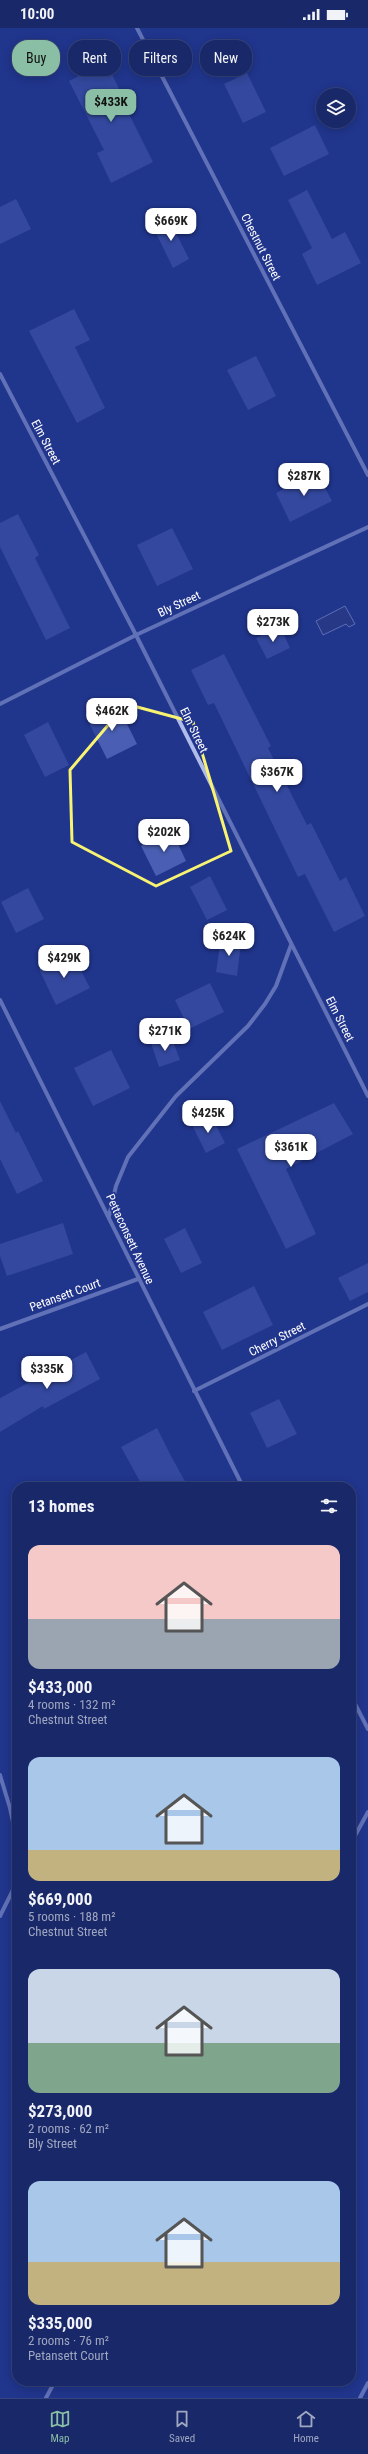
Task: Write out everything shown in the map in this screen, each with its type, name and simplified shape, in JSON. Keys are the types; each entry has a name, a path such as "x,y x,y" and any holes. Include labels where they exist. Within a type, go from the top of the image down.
{"street":[{"name":"Chestnut Street","path":"137,28 368,475"},
{"name":"Elm Street","path":"0,374 136,635 368,1096"},
{"name":"Bly Street","path":"0,704 136,635 368,527"},
{"path":"109,1216 116,1186 128,1157 176,1096 248,1026 265,1004 276,986 292,945"},
{"name":"Pettaconsett Avenue","path":"0,1000 240,1482"},
{"name":"Petansett Court","path":"0,1329 138,1279"},
{"name":"Cherry Street","path":"194,1391 368,1304"},
{"path":"356,1706 368,1729"},
{"path":"0,1775 12,1817"},
{"path":"356,1833 368,1812"},
{"path":"0,1916 12,1892"},
{"path":"360,2398 368,2383"},
{"path":"46,2398 52,2386"}],"highlighted area":[{"path":"126,704 193,722 231,851 156,886 72,842 70,770"}],"water":[{"path":"345,606 355,624 349,627 346,624 323,635 316,621"}],"building":[{"path":"79,76 113,76 125,101 123,102 153,162 111,183 97,153 104,150 69,81"},
{"path":"241,76 248,76 266,112 243,123 224,84"},
{"path":"315,125 329,154 284,176 270,148"},
{"path":"307,190 332,239 345,232 361,263 317,285 302,254 312,248 288,200"},
{"path":"16,199 31,229 0,244 0,207"},
{"path":"168,217 189,259 173,268 152,225"},
{"path":"74,309 90,340 75,347 105,408 77,423 29,331"},
{"path":"256,356 276,396 248,410 227,370"},
{"path":"317,473 332,501 290,522 276,493"},
{"path":"18,514 39,555 35,558 70,628 46,640 0,547 0,523"},
{"path":"172,528 193,569 157,586 137,545"},
{"path":"280,626 290,648 267,659 256,638"},
{"path":"224,654 271,746 268,748 307,825 311,823 340,881 346,877 365,916 334,932 305,874 298,877 214,703 208,705 191,670"},
{"path":"118,706 137,744 107,759 88,721"},
{"path":"48,722 69,765 45,777 24,735"},
{"path":"172,831 186,861 156,876 141,846"},
{"path":"210,876 227,910 207,920 190,887"},
{"path":"28,888 44,919 16,933 1,902"},
{"path":"221,939 241,942 237,976 216,972"},
{"path":"72,953 90,988 56,1005 39,969"},
{"path":"210,983 224,1012 189,1029 175,1000"},
{"path":"171,1036 180,1060 159,1067 151,1043"},
{"path":"111,1050 130,1088 93,1106 74,1068"},
{"path":"0,1101 16,1133 18,1131 43,1181 17,1194 0,1159"},
{"path":"334,1103 353,1134 286,1169 316,1234 286,1249 237,1149"},
{"path":"211,1116 225,1143 206,1153 192,1125"},
{"path":"63,1223 73,1254 7,1276 0,1256 0,1244"},
{"path":"185,1228 202,1263 181,1273 164,1239"},
{"path":"368,1263 368,1292 350,1301 338,1278"},
{"path":"254,1286 273,1325 222,1350 203,1312"},
{"path":"86,1352 100,1379 44,1409 43,1406 0,1432 0,1398"},
{"path":"279,1399 297,1434 267,1448 250,1413"},
{"path":"157,1428 185,1482 140,1482 121,1447"}]}
